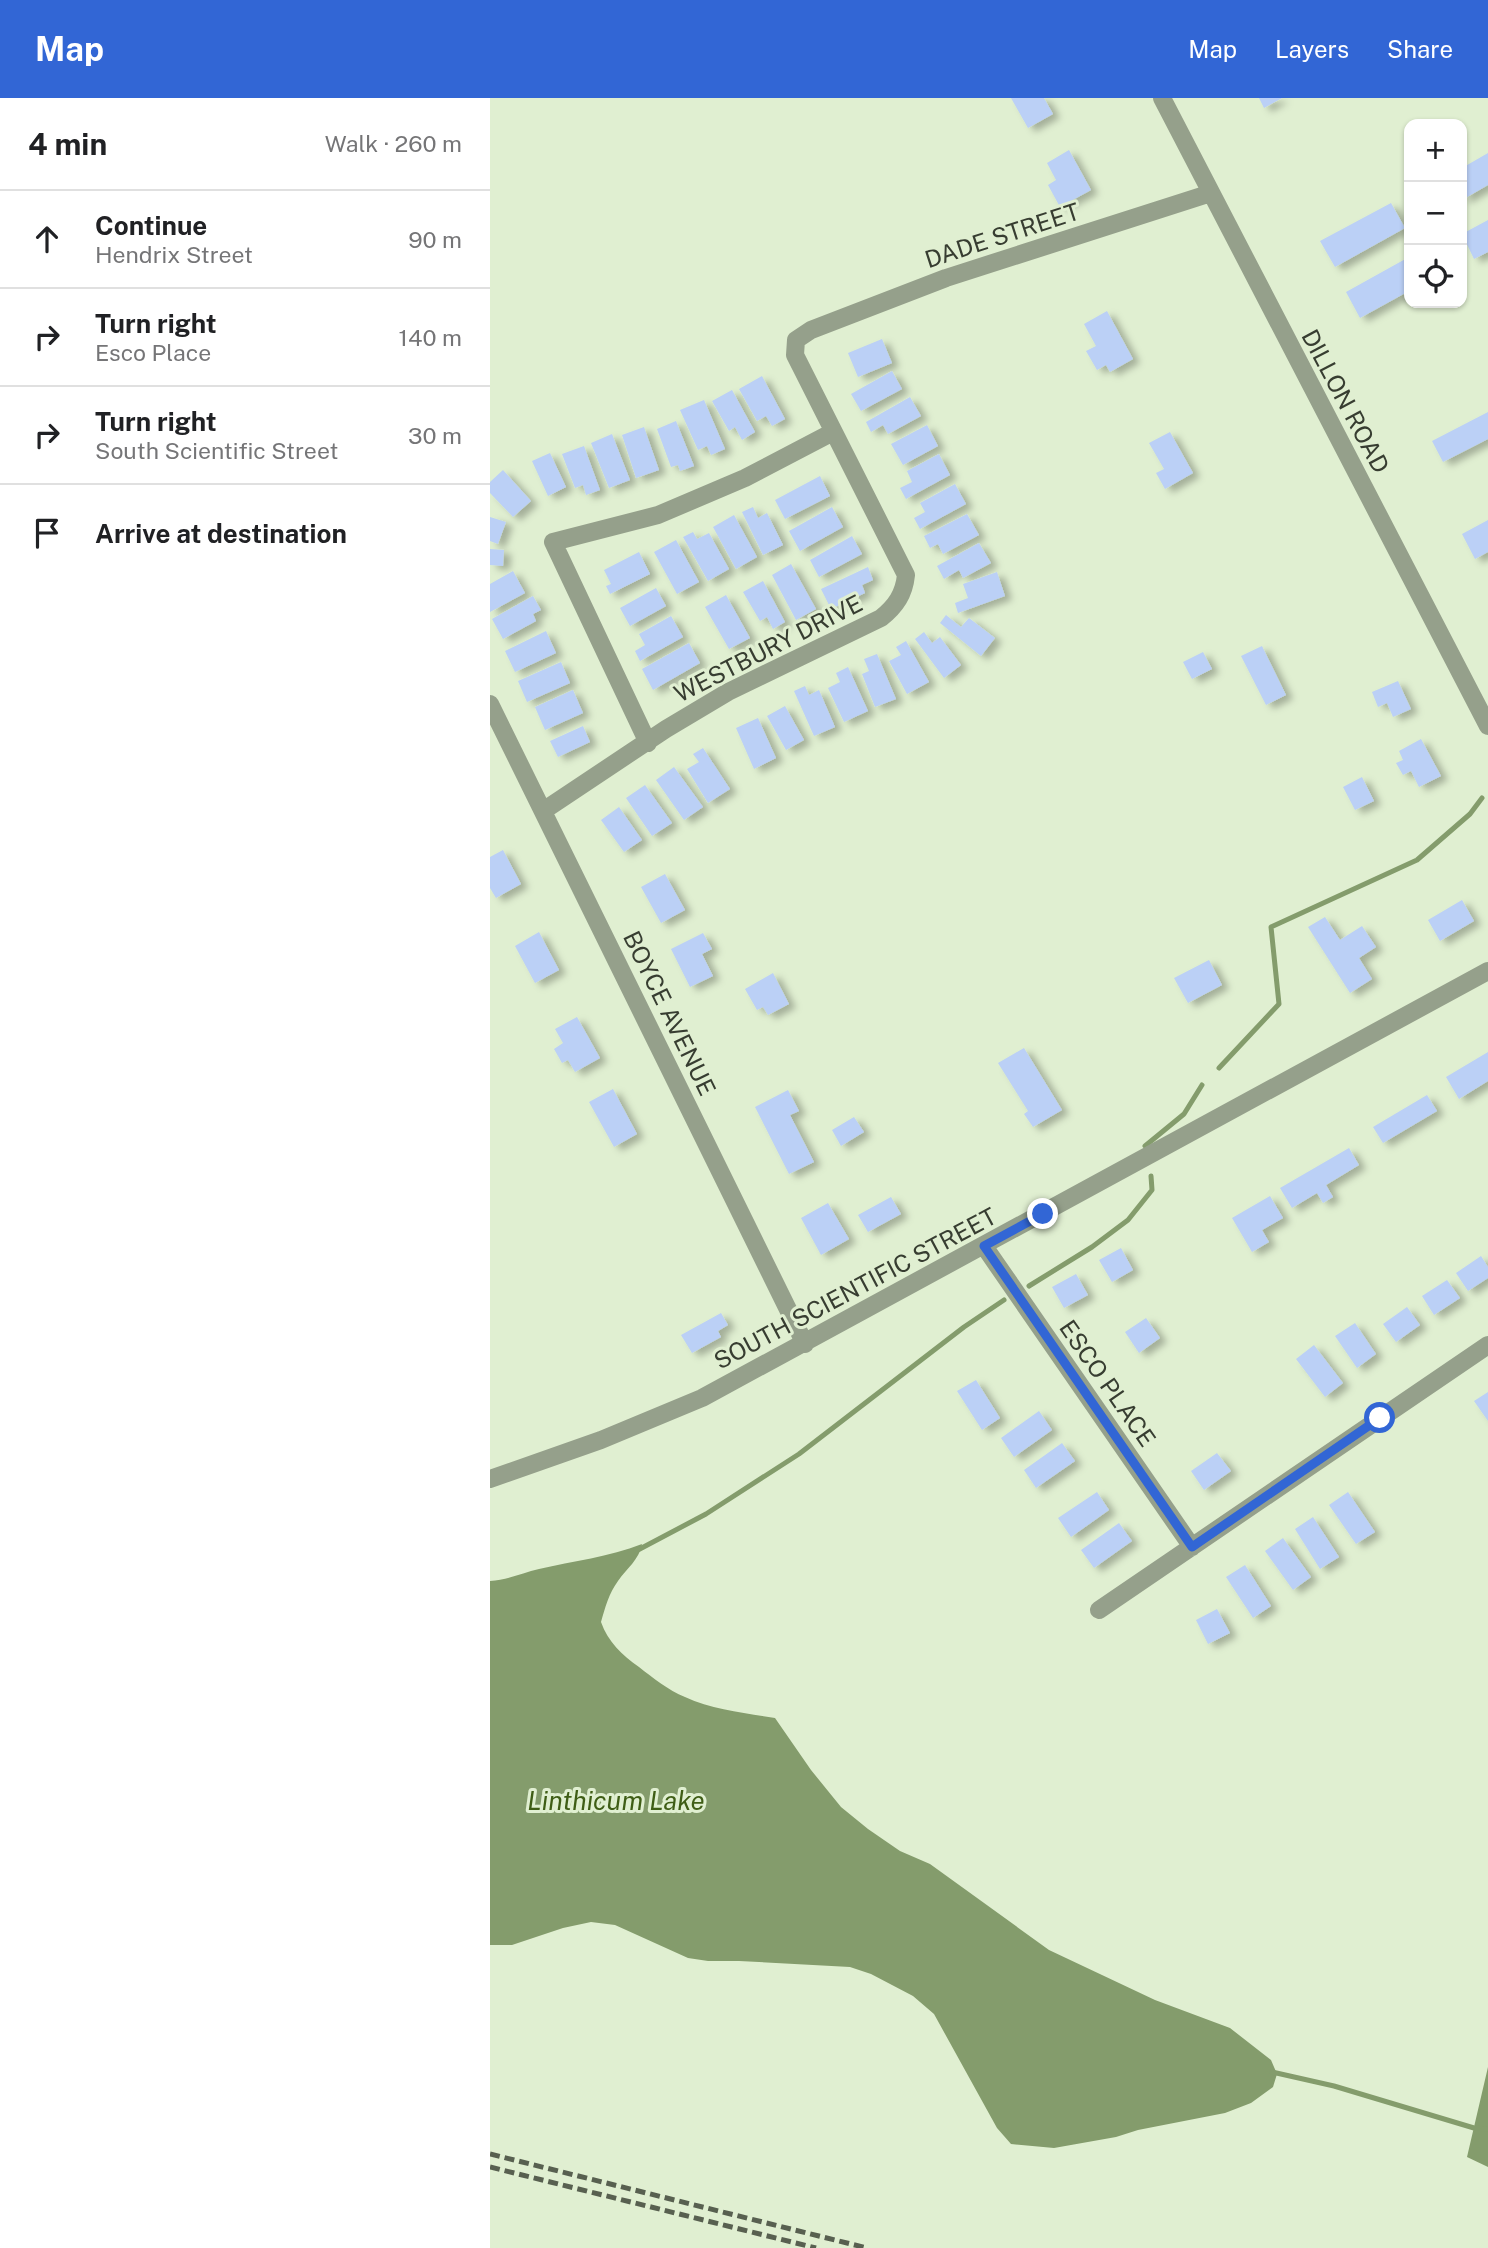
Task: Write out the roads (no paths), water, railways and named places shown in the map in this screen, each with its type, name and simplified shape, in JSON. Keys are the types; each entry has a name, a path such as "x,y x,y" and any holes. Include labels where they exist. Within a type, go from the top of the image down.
{"street":[{"name":"DILLON ROAD","path":"1161,98 1488,726"},
{"name":"DADE STREET","path":"811,330 946,278 1211,193"},
{"name":"WESTBURY DRIVE","path":"542,811 666,729 728,692 881,618 899,600 906,575 795,355 796,340 811,330"},
{"path":"648,743 553,542 658,515 745,478 833,432"},
{"name":"BOYCE AVENUE","path":"490,704 805,1344"},
{"name":"SOUTH SCIENTIFIC STREET","path":"490,1479 601,1440 702,1398 1488,971"},
{"name":"ESCO PLACE","path":"984,1246 1192,1547"},
{"path":"1099,1610 1488,1345"}],"water":[{"name":"Linthicum Lake","path":"642,1544 635,1559 612,1590 601,1622 616,1648 627,1658 667,1687 696,1701 775,1718 841,1807 868,1829 900,1851 930,1864 1049,1950 1155,2000 1230,2028 1271,2060 1277,2074 1273,2087 1251,2103 1225,2113 1138,2130 1116,2137 1054,2148 1011,2144 997,2128 934,2014 913,1996 871,1974 850,1967 688,1958 615,1925 591,1922 512,1945 490,1945 490,1581 604,1556"},
{"path":"1488,2067 1488,2167 1467,2157"}],"waterway":[{"path":"1219,1068 1279,1004 1271,927 1417,860 1470,814 1482,798"},
{"path":"1145,1146 1184,1114 1202,1085"},
{"path":"1029,1286 1092,1247 1128,1220 1152,1190 1151,1176"},
{"path":"636,1551 706,1514 799,1454 964,1327 1004,1300"},
{"path":"1272,2072 1334,2086 1474,2128 1488,2129"}],"railway":[{"path":"490,2154 867,2248"},
{"path":"490,2167 816,2248"}]}
